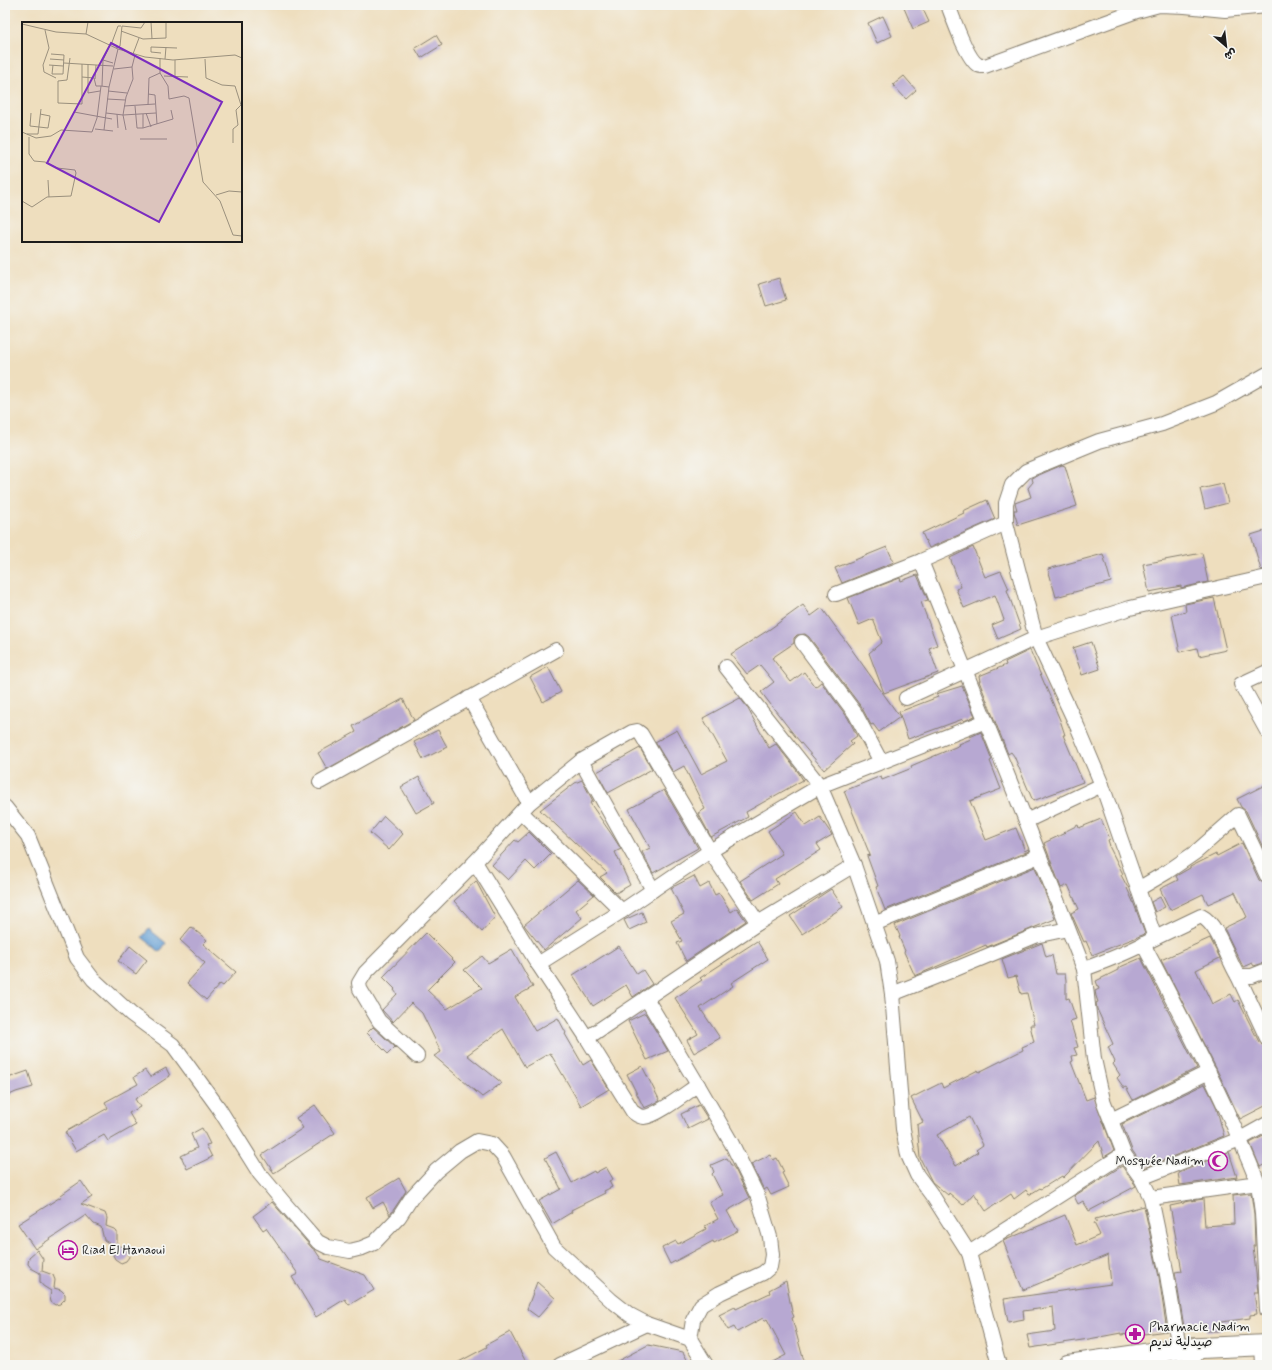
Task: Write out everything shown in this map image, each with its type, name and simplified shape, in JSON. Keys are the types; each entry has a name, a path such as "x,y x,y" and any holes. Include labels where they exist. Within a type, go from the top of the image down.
{"street":[{"path":"948,5 965,47 973,60 978,65 984,66 1137,11 1159,5 1225,10 1267,6"},
{"path":"1267,374 1216,404 1162,424 1099,441 1026,471 1012,485 1006,503 1006,523 1036,638 1078,728 1102,785 1138,889 1149,941 1240,1139 1258,1183 1262,1213 1267,1310"},
{"path":"836,594 921,561 1006,523"},
{"path":"921,561 1084,969 1094,1060 1103,1100 1124,1154 1152,1198 1183,1357"},
{"path":"906,698 1036,638 1130,608 1267,577"},
{"path":"802,642 855,713 881,762"},
{"path":"320,782 556,650"},
{"path":"726,667 820,786 854,865 887,961 892,994 902,1130 908,1155 917,1175 934,1198 969,1252 999,1365"},
{"path":"1267,672 1241,684 1267,731"},
{"path":"469,698 525,807 622,911"},
{"path":"538,964 622,911 710,851 820,786 986,721"},
{"path":"416,1056 379,1021 360,989 359,983 365,973 475,862 525,807 581,761 632,732 637,731 641,734 710,851 758,923"},
{"path":"581,761 653,890"},
{"path":"1026,821 1102,785"},
{"path":"5,807 28,836 77,958 93,979 131,1014 173,1045 218,1107 260,1174 318,1242 328,1247 350,1251 374,1243 399,1217 412,1197 436,1171 460,1151 477,1141 492,1144 503,1156 554,1247 611,1300 630,1315 647,1324 690,1339 706,1365"},
{"path":"1138,889 1167,872 1196,852 1238,815 1267,876"},
{"path":"874,924 1039,856"},
{"path":"475,862 538,964 634,1112 639,1116 644,1117 653,1114 698,1085"},
{"path":"587,1038 758,923 854,865"},
{"path":"1084,969 1111,960 1201,916 1208,920 1213,928 1238,976 1267,1038"},
{"path":"892,994 1035,936 1068,929"},
{"path":"1238,976 1252,976 1267,970"},
{"path":"646,998 732,1144 758,1197 770,1237 772,1255 770,1267 763,1273 720,1292 701,1305 693,1320 690,1339"},
{"path":"1111,1120 1209,1072"},
{"path":"1140,1178 1240,1139 1267,1124"},
{"path":"969,1252 1124,1154"},
{"path":"1152,1198 1258,1183"},
{"path":"560,1365 647,1324"},
{"path":"1068,1365 1183,1357 1202,1348 1264,1345 1263,1365"}],"water":[{"path":"149,929 166,943 160,952 142,937"}],"building":[{"path":"911,5 921,5 929,22 913,29 904,8"},
{"path":"883,16 892,36 877,43 868,23"},
{"path":"436,35 442,45 421,58 415,48"},
{"path":"904,76 916,90 906,99 893,85"},
{"path":"779,278 786,300 766,306 759,284"},
{"path":"1062,465 1065,466 1077,506 1018,525 1014,512 1014,510 1017,510 1015,503 1031,497 1028,488 1033,482 1032,478"},
{"path":"1223,484 1228,503 1205,509 1200,489"},
{"path":"987,500 995,519 929,548 922,533"},
{"path":"1267,530 1267,569 1261,570 1251,535"},
{"path":"887,547 894,562 842,583 835,568"},
{"path":"973,547 985,577 1001,571 1009,589 1007,590 1021,629 998,639 992,625 1004,620 995,595 964,608 956,589 961,587 950,558"},
{"path":"1202,553 1208,582 1181,588 1181,586 1149,592 1143,564"},
{"path":"1103,554 1111,582 1056,597 1048,569"},
{"path":"917,575 928,600 921,602 937,645 929,648 938,673 884,693 869,653 882,642 873,619 859,625 848,598 900,578 901,581"},
{"path":"1214,598 1226,650 1199,656 1197,648 1180,652 1172,615 1186,612 1185,604"},
{"path":"803,605 811,616 822,608 900,717 879,732 873,724 871,725 862,708 809,637 805,634 797,635 794,638 794,643 772,658 791,682 804,672 815,687 821,682 848,718 857,736 850,741 853,744 824,770 761,692 774,682 760,665 747,674 731,654 770,629"},
{"path":"1091,642 1100,669 1082,675 1073,648"},
{"path":"1030,650 1060,720 1065,735 1063,735 1083,782 1033,801 1014,756 1011,752 1008,754 979,681 979,676 1006,665 1005,662"},
{"path":"548,667 561,692 543,702 530,677"},
{"path":"962,686 975,716 908,739 899,712 938,697 936,694"},
{"path":"740,698 747,707 769,748 776,744 803,780 746,812 748,817 711,837 698,813 705,809 684,766 673,772 655,742 677,730 701,774 727,761 703,718"},
{"path":"403,699 414,720 327,769 318,753 356,732 353,726"},
{"path":"438,730 447,747 423,759 414,742"},
{"path":"981,732 1001,789 970,801 986,840 1016,828 1025,851 1028,849 1029,851 885,910 876,887 878,886 867,856 870,855 844,791 881,776 882,780 912,768 911,766 960,745 959,744 971,739 970,737"},
{"path":"640,748 652,769 608,793 597,772"},
{"path":"419,777 434,803 416,813 401,787"},
{"path":"582,780 593,801 590,803 621,849 615,852 630,885 616,893 600,877 607,873 540,810 575,783"},
{"path":"1267,784 1267,856 1246,811 1241,807 1237,799"},
{"path":"664,790 698,848 653,873 642,852 650,848 629,809"},
{"path":"797,812 806,826 820,817 832,835 817,844 821,850 775,879 778,884 753,900 740,881 782,854 768,831"},
{"path":"384,816 403,834 389,850 370,833"},
{"path":"1101,819 1110,839 1108,840 1109,846 1123,874 1121,875 1128,888 1145,934 1092,955 1086,941 1084,942 1071,913 1079,909 1068,885 1061,888 1044,843 1078,825 1079,828"},
{"path":"529,832 551,854 535,870 526,861 508,880 492,865 515,840 518,842"},
{"path":"1242,843 1259,880 1267,884 1267,962 1254,966 1252,963 1243,967 1224,928 1247,917 1235,892 1208,904 1203,894 1170,910 1160,889 1178,880 1176,876 1190,867 1216,854 1217,856"},
{"path":"1035,867 1055,919 987,947 986,945 915,976 904,952 905,951 899,937 900,936 895,925"},
{"path":"694,876 700,888 709,883 715,895 719,893 731,912 737,908 746,921 686,961 677,943 682,941 671,921 684,914 671,888"},
{"path":"578,880 594,895 576,910 582,918 544,950 524,925"},
{"path":"476,881 495,917 482,932 454,901"},
{"path":"831,889 843,907 802,934 790,916"},
{"path":"1160,897 1165,907 1155,912 1151,902"},
{"path":"642,912 646,922 629,930 624,920"},
{"path":"191,927 207,940 203,944 236,972 223,986 220,984 206,1000 187,983 205,963 180,940"},
{"path":"426,933 455,962 427,990 447,1009 482,988 464,970 482,956 488,963 512,949 533,987 515,997 535,1031 558,1018 566,1033 565,1034 583,1065 591,1060 609,1089 581,1106 550,1053 525,1067 503,1029 467,1055 502,1083 482,1097 434,1056 441,1052 422,1013 411,1003 393,1022 382,1010 397,994 394,990 395,989 383,977"},
{"path":"1210,938 1220,958 1196,970 1212,1004 1231,994 1235,1002 1238,1000 1259,1042 1262,1045 1267,1046 1267,1105 1240,1119 1161,960"},
{"path":"757,941 768,959 731,983 733,986 700,1008 720,1038 694,1053 687,1040 698,1034 675,998 702,980 700,978"},
{"path":"1042,943 1046,957 1052,955 1056,974 1065,974 1066,999 1069,998 1076,1019 1070,1021 1078,1047 1074,1048 1077,1055 1072,1056 1073,1061 1071,1062 1086,1100 1094,1097 1114,1151 1104,1157 1099,1141 1063,1178 1062,1176 1029,1195 1026,1190 1014,1199 1011,1194 986,1211 974,1193 963,1205 949,1193 948,1195 932,1182 920,1158 917,1125 923,1122 911,1098 941,1083 943,1088 978,1070 979,1072 1023,1050 1022,1047 1034,1042 1030,1025 1034,1025 1027,993 1021,994 1016,976 1008,978 1002,959","holes":["969,1117 983,1145 976,1150 978,1152 956,1166 937,1135"]},
{"path":"130,946 147,960 136,974 118,961"},
{"path":"619,946 637,974 643,970 652,984 633,997 626,985 593,1006 573,975"},
{"path":"1141,958 1197,1068 1133,1100 1126,1087 1124,1088 1117,1078 1120,1075 1113,1064 1115,1062 1108,1047 1113,1044 1097,1009 1096,1003 1098,1002 1095,991 1099,989 1096,981 1118,970 1118,968"},
{"path":"645,1013 668,1051 647,1060 628,1021"},
{"path":"373,1027 395,1047 388,1054 367,1033"},
{"path":"642,1066 660,1101 644,1108 627,1074"},
{"path":"166,1068 170,1076 135,1099 140,1107 129,1113 136,1125 108,1141 104,1135 76,1151 65,1132 108,1108 105,1102 138,1084 134,1077 145,1070 150,1077"},
{"path":"28,1071 33,1087 5,1097 5,1079"},
{"path":"1205,1084 1216,1106 1224,1136 1144,1168 1132,1150 1122,1124"},
{"path":"315,1105 335,1133 274,1173 262,1155 303,1128 296,1118"},
{"path":"699,1105 708,1119 688,1129 681,1114"},
{"path":"202,1128 210,1144 206,1145 212,1157 187,1169 181,1156 197,1148 191,1134"},
{"path":"1267,1134 1267,1163 1260,1167 1250,1143"},
{"path":"556,1152 572,1183 594,1171 595,1173 606,1167 613,1179 609,1181 612,1187 604,1191 605,1193 571,1210 572,1212 552,1224 539,1201 561,1189 545,1158"},
{"name":"Mosquée Nadim","path":"1229,1152 1237,1177 1180,1185 1178,1173"},
{"path":"770,1155 773,1160 777,1158 789,1187 771,1195 767,1188 764,1190 751,1164"},
{"path":"727,1158 736,1171 749,1198 727,1211 738,1231 714,1243 713,1241 670,1264 662,1248 676,1241 678,1244 706,1229 705,1226 718,1219 709,1202 723,1195 712,1174 714,1172 711,1165"},
{"path":"1122,1166 1136,1186 1089,1211 1083,1201 1078,1204 1074,1196"},
{"path":"399,1178 406,1191 390,1215 383,1202 373,1208 367,1197"},
{"path":"81,1181 92,1197 81,1204 105,1213 107,1218 106,1226 117,1232 117,1245 125,1248 128,1252 129,1257 126,1261 121,1263 115,1259 113,1255 115,1247 104,1240 101,1227 94,1224 86,1215 35,1249 18,1224 62,1196 61,1195"},
{"path":"1251,1193 1254,1214 1255,1246 1253,1246 1258,1292 1254,1292 1257,1314 1250,1315 1250,1318 1221,1322 1221,1331 1206,1331 1206,1324 1184,1327 1175,1272 1182,1271 1170,1206 1203,1199 1205,1226 1234,1224 1233,1195"},
{"path":"272,1202 315,1250 321,1259 365,1275 374,1290 349,1305 345,1299 316,1317 292,1277 298,1274 266,1228 263,1230 253,1216"},
{"path":"1144,1206 1159,1277 1167,1331 1136,1335 1136,1333 1121,1335 1121,1333 1030,1348 1027,1335 1055,1331 1053,1307 1023,1311 1024,1319 1008,1322 1004,1299 1111,1284 1108,1255 1023,1290 1003,1241 1065,1215 1077,1245 1100,1235 1094,1223 1097,1222 1095,1219"},
{"path":"37,1250 43,1259 42,1271 53,1275 55,1280 54,1288 61,1290 65,1294 65,1299 60,1304 55,1305 51,1302 51,1291 40,1282 40,1273 31,1268 28,1264 29,1257"},
{"path":"786,1281 794,1317 792,1318 805,1365 767,1365 786,1355 767,1319 764,1321 763,1318 737,1332 734,1327 728,1330 719,1315 735,1307 736,1309 770,1293 769,1290"},
{"path":"537,1282 555,1298 538,1317 527,1309"},
{"path":"510,1332 526,1362 518,1365 453,1365 487,1347 486,1345"},
{"path":"648,1345 683,1352 690,1365 610,1365"}],"place":[{"name":"Mosquée Nadim","path":"1218,1161"},
{"name":"Riad El Hanaoui","path":"68,1250"},
{"name":"Pharmacie Nadim صيدلية نديم","path":"1135,1334"}]}
